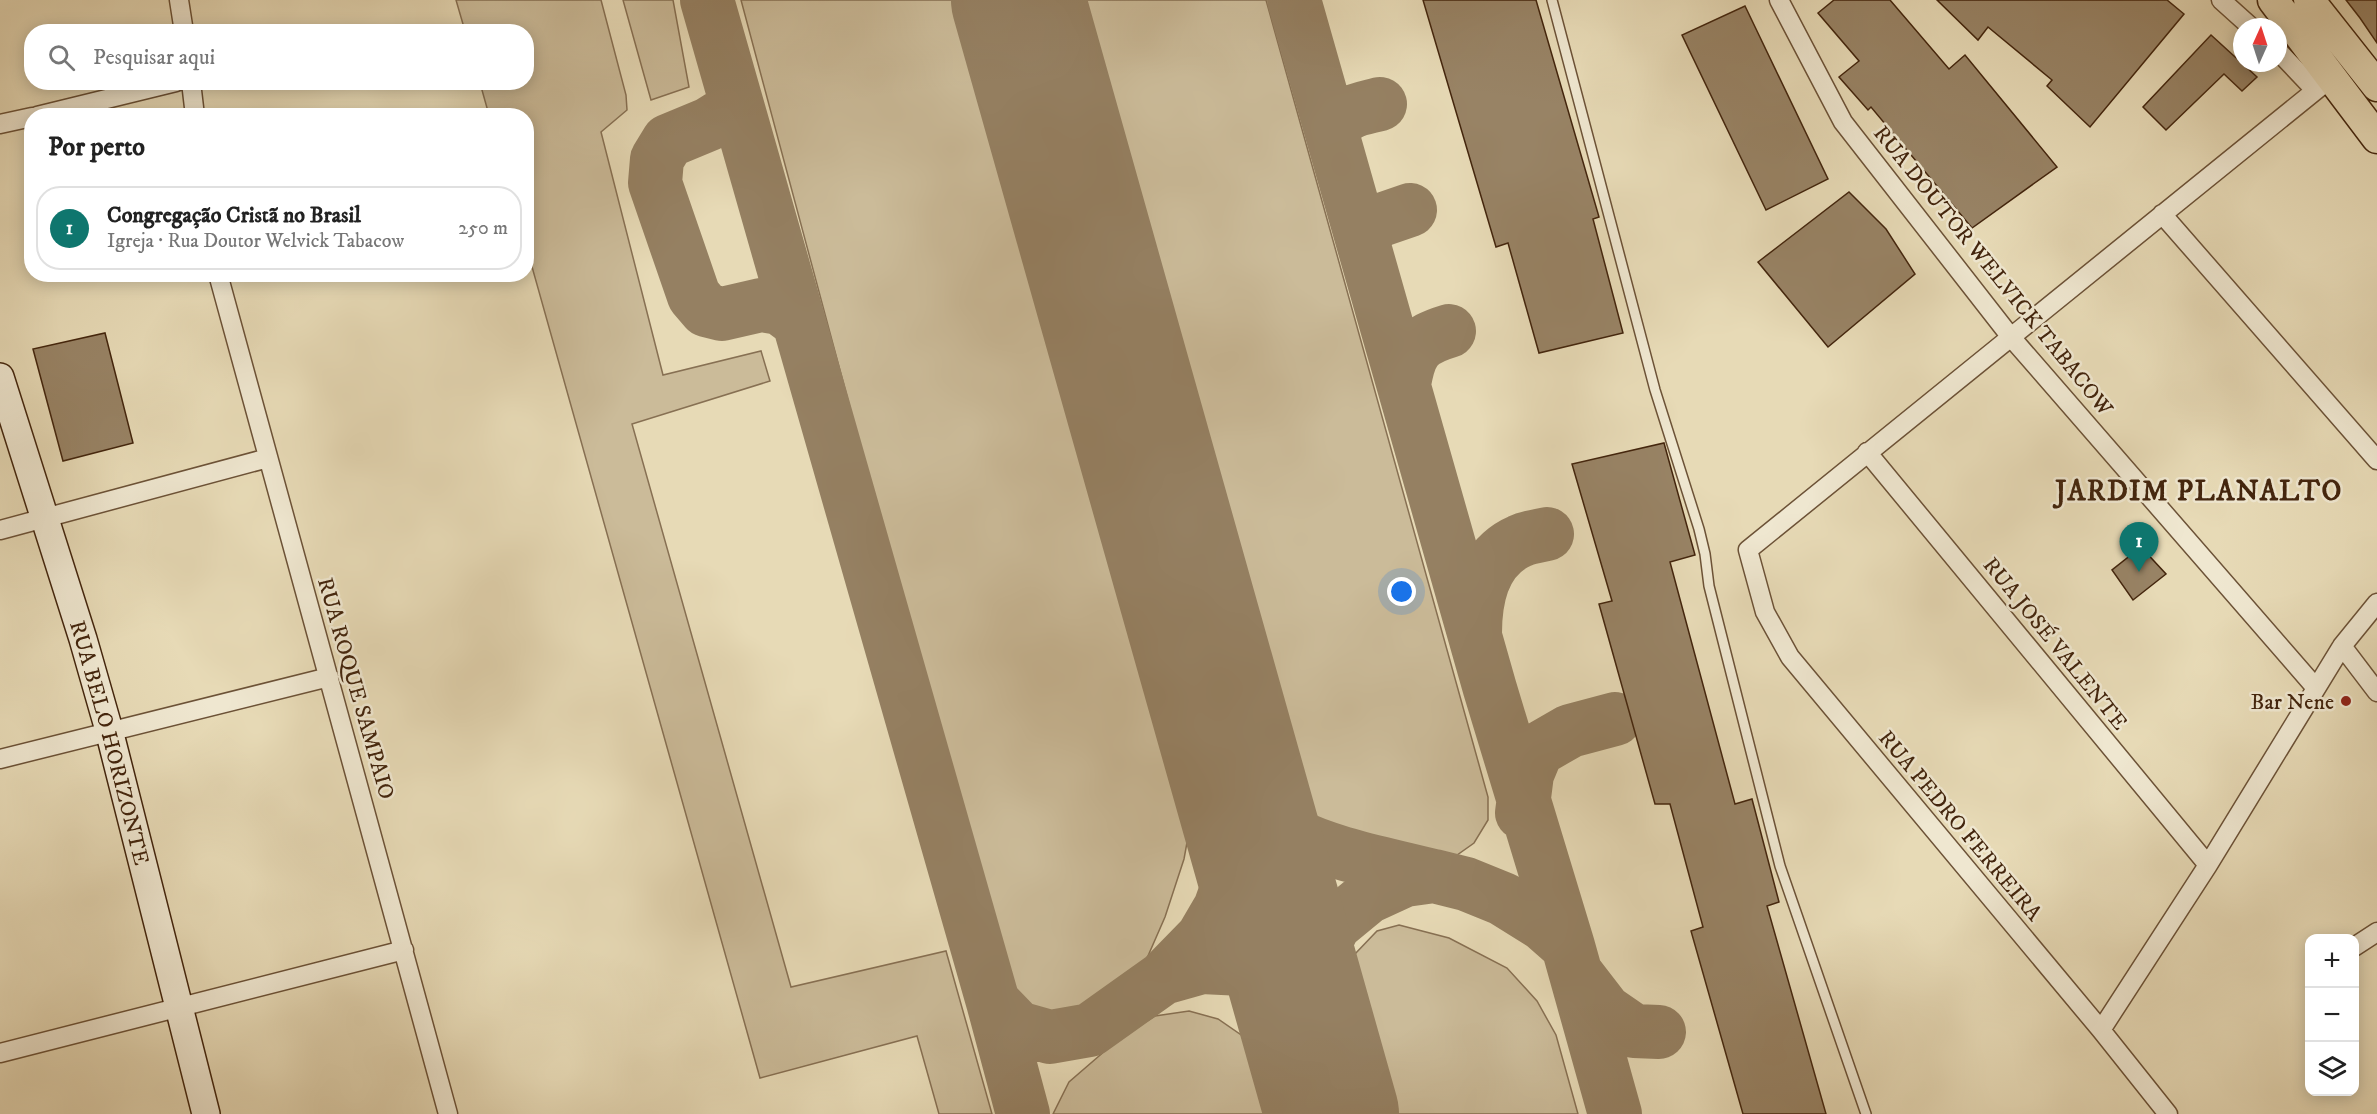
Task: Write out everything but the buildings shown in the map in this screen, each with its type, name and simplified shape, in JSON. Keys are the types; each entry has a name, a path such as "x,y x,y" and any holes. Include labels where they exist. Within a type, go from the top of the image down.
{"main road":[{"path":"2273,0 2323,84 2377,138"},
{"path":"2309,0 2377,86"}],"street":[{"path":"179,0 183,24"},
{"name":"RUA DOUTOR WELVICK TABACOW","path":"1779,0 1843,122 2010,336 2316,688"},
{"path":"2221,0 2241,18"},
{"path":"1868,452 2323,84 2287,58"},
{"path":"70,108 143,90"},
{"path":"192,90 194,108"},
{"path":"0,124 24,119"},
{"path":"2162,214 2377,460"},
{"name":"RUA ROQUE SAMPAIO","path":"220,282 448,1114"},
{"name":"RUA BELO HORIZONTE","path":"0,377 83,639 109,730 206,1114"},
{"name":"RUA PEDRO FERREIRA","path":"1868,452 1748,550 1765,612 1790,657 2101,1030 2168,1114"},
{"name":"RUA JOSÉ VALENTE","path":"1868,452 2208,865"},
{"path":"0,530 268,458"},
{"path":"2101,1030 2208,865 2342,646 2377,603"},
{"path":"2342,646 2377,692"},
{"path":"0,759 329,677"},
{"path":"2359,944 2377,932"},
{"path":"0,1053 404,950"}],"lane":[{"path":"1552,0 1655,390 1703,546 1708,586 1780,866 1866,1114"},
{"path":"2278,0 2377,125"},
{"path":"2301,0 2377,99"}],"shaded area":[{"path":"456,0 601,0 626,95 627,110 601,132 663,375 761,351 770,381 632,424 791,987 946,951 992,1114 939,1114 917,1036 760,1078 534,274 534,108 487,108 482,90 534,90 534,24 463,24"},
{"path":"623,0 673,0 689,87 651,100"},
{"path":"741,0 961,0 1188,783 1192,815 1184,859 1165,917 1144,965 1117,996 1076,1021 1047,1024 1022,1014 1007,995"},
{"path":"1055,0 1266,0 1488,797 1488,820 1474,843 1450,860 1420,862 1325,836 1304,824 1285,798 1273,768"},
{"path":"1399,925 1449,938 1507,968 1537,1001 1556,1035 1578,1114 1368,1114 1341,1018 1340,987 1355,954 1377,931"},
{"path":"1189,1011 1218,1019 1260,1048 1279,1114 1053,1114 1069,1082 1121,1037 1155,1016"}],"taxiway":[{"path":"707,0 1023,1114"},
{"path":"1294,0 1490,689 1568,946 1615,1114"},
{"path":"736,103 725,114 709,124 668,141 657,159 655,183 694,296 706,310 722,314 761,305 780,308 799,322"},
{"path":"1332,134 1340,120 1351,112 1380,104"},
{"path":"1364,246 1366,232 1378,221 1410,210"},
{"path":"1404,384 1409,363 1416,349 1429,339 1449,331"},
{"path":"1475,633 1479,592 1497,557 1507,548 1523,540 1547,534"},
{"path":"1522,813 1527,774 1537,750 1570,731 1615,719"},
{"path":"1163,978 1203,937 1220,908 1235,866 1242,822 1237,775 1268,815 1290,833 1342,853 1433,876"},
{"path":"993,1002 1018,1028 1050,1037 1090,1030 1163,978 1202,967 1243,969 1272,984 1296,1006 1323,1081 1309,1016 1312,969 1334,925 1368,897 1405,880 1434,876 1466,884 1503,899 1543,924 1568,946"},
{"path":"1578,976 1605,1011 1634,1031 1659,1032"}],"runway":[{"path":"1018,0 1332,1114"}],"place":[{"name":"Congregação Cristã no Brasil","path":"2139,572"},
{"name":"Bar Nene","path":"2346,701"}],"district":[{"name":"JARDIM PLANALTO","path":"2199,490"}]}
